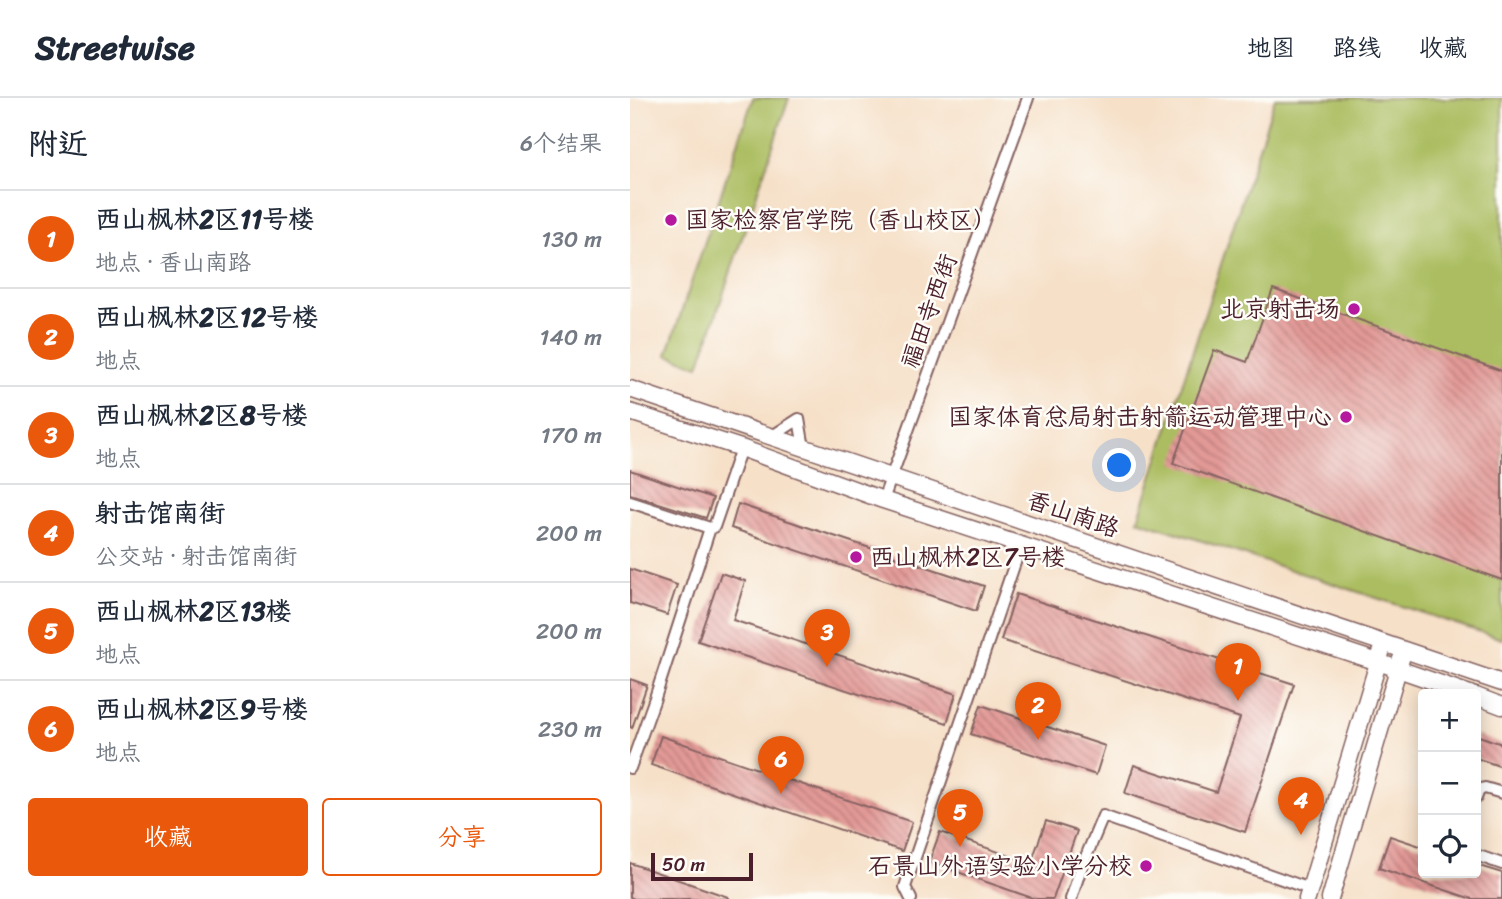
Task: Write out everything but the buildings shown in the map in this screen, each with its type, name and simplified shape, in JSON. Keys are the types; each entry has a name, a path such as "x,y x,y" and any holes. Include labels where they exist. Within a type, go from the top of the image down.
{"main road":[{"name":"香山南路","path":"630,389 1502,683"},
{"name":"香山南路","path":"630,412 741,448 883,500 1455,689"},
{"path":"1309,894 1384,643"},
{"path":"1334,898 1404,650"},
{"path":"1481,698 1502,706"}],"street":[{"name":"福田寺西街","path":"883,500 1028,98"},
{"path":"771,437 799,419 804,448"},
{"path":"630,768 710,528 714,527 741,448"},
{"path":"630,502 710,528"},
{"path":"911,899 905,887 1021,545"},
{"path":"1481,789 1502,793"},
{"path":"1071,899 1103,816 1309,894"},
{"path":"1481,857 1502,864"}],"green space":[{"path":"753,98 789,98 699,366 667,355"},
{"name":"北京射击场","path":"1275,98 1502,98 1502,639 1138,520"}],"place":[{"name":"国家检察官学院（香山校区）","path":"671,220"},
{"name":"北京射击场","path":"1354,309"},
{"name":"国家体育总局射击射箭运动管理中心","path":"1346,417"},
{"name":"西山枫林2区7号楼","path":"856,557"},
{"name":"西山枫林2区8号楼","path":"827,667"},
{"name":"西山枫林2区11号楼","path":"1238,701"},
{"name":"西山枫林2区12号楼","path":"1038,740"},
{"name":"西山枫林2区9号楼","path":"781,794"},
{"name":"射击馆南街","path":"1301,835"},
{"name":"西山枫林2区13楼","path":"960,847"},
{"name":"石景山外语实验小学分校","path":"1146,866"}]}
